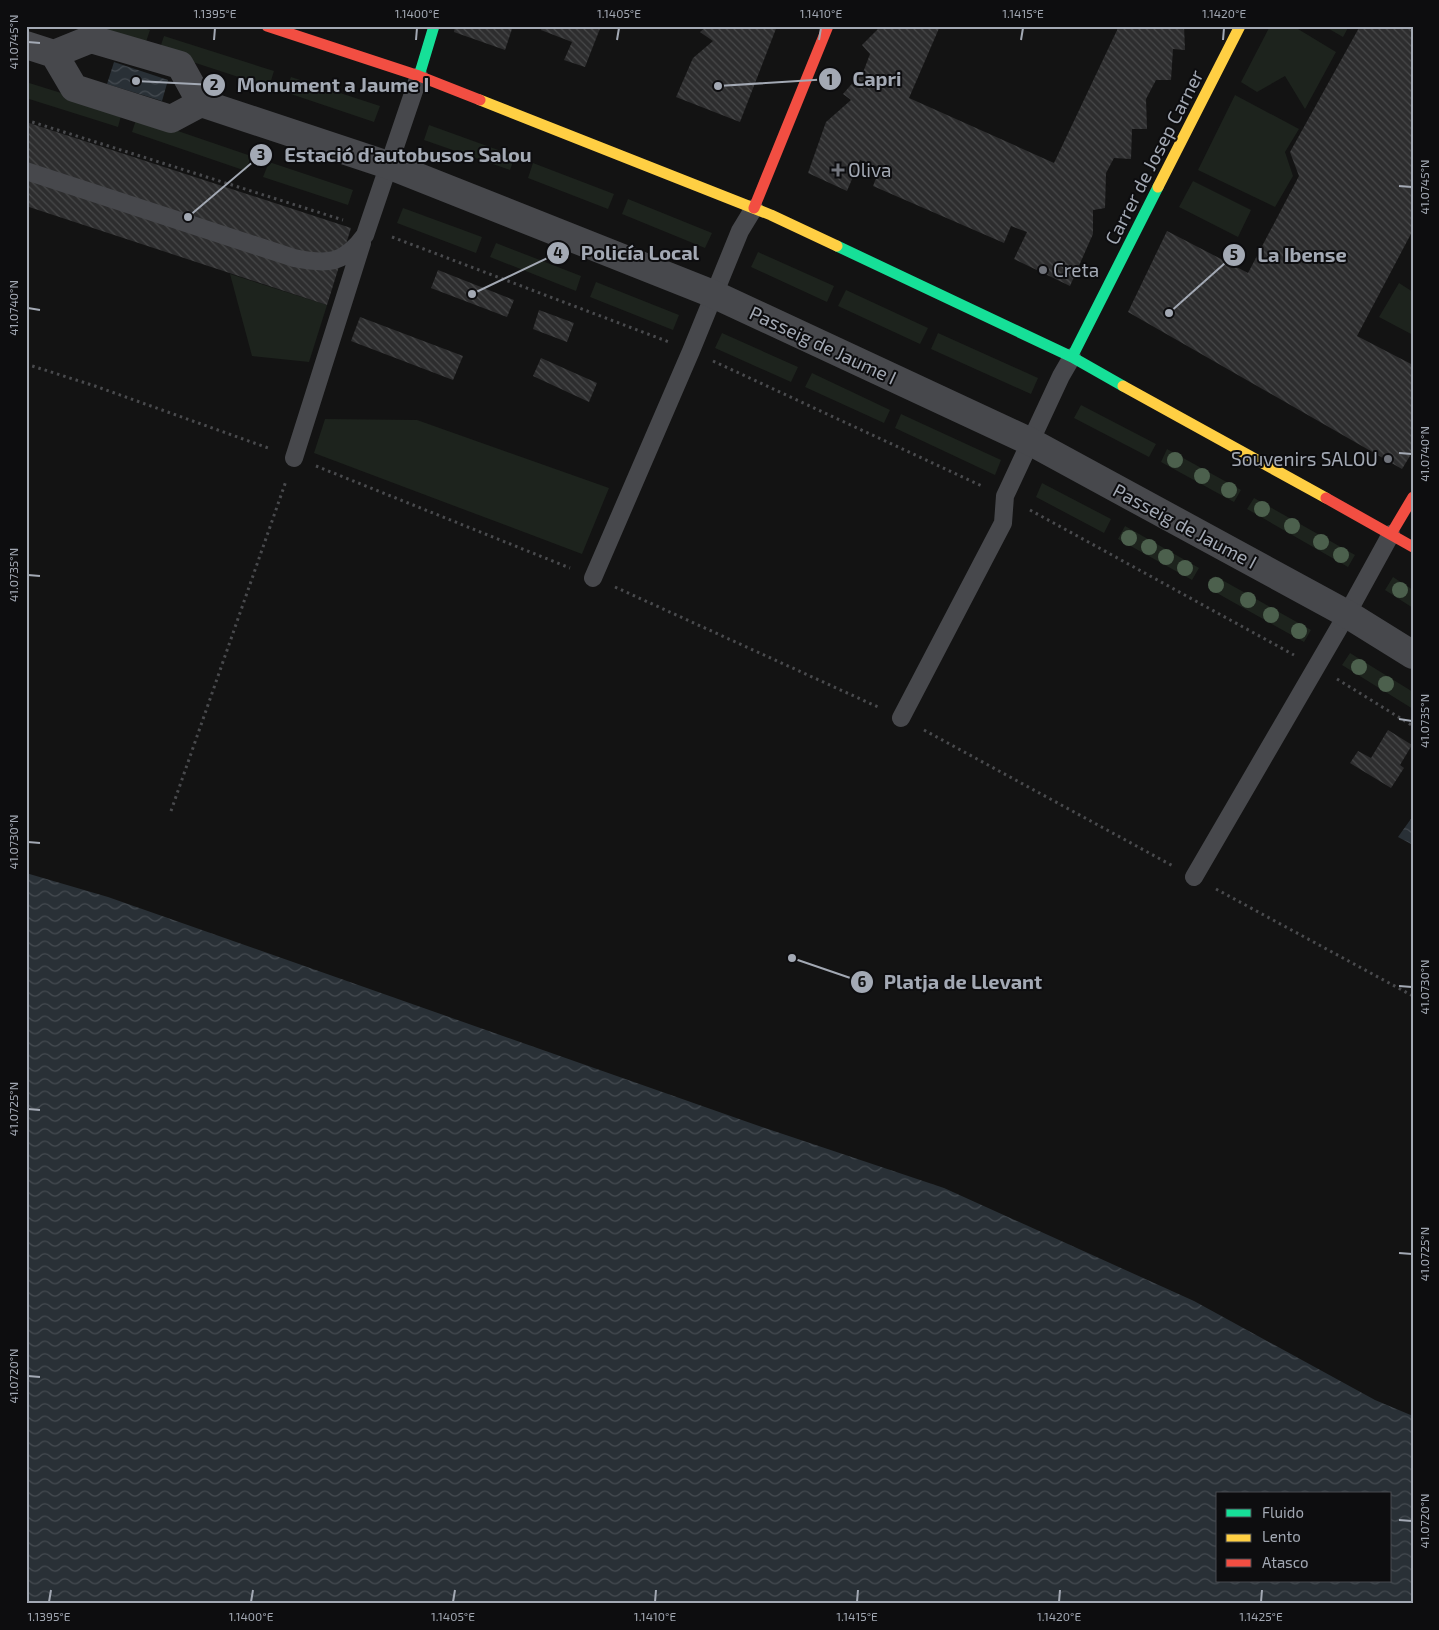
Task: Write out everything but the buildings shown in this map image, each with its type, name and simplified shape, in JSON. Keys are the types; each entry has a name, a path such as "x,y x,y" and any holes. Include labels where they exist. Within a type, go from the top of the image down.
{"street":[{"path":"267,26 419,76 754,208 1072,357 1413,547"},
{"path":"419,76 434,26"},
{"path":"754,208 828,26"},
{"name":"Carrer de Josep Carner","path":"1072,357 1240,26"},
{"path":"26,45 54,54 91,39 180,65 201,103 171,119 74,88 54,54"},
{"name":"Passeig de Jaume I","path":"201,103 388,165 714,294 1032,442 1347,614 1413,655"},
{"path":"1390,534 1413,497"}],"lane":[{"path":"294,458 366,231 419,76"},
{"path":"26,171 306,261 341,259 350,254 366,231"},
{"path":"593,578 740,231 754,208"},
{"path":"901,718 1003,524 1005,496 1032,442 1061,376 1072,357"},
{"path":"1194,877 1347,614 1390,534"}],"path":[{"path":"26,120 366,231 690,351 1005,496 1316,667 1413,726"},
{"path":"26,364 95,386 294,458 593,578 901,718 1413,996"},
{"path":"171,811 294,458"}],"shaded area":[{"path":"85,26 138,26 150,30 145,45"},
{"path":"1270,26 1293,26 1336,52 1305,109 1285,76 1257,92 1241,82"},
{"path":"1324,26 1349,26 1343,37"},
{"path":"164,36 274,71 269,87 159,51"},
{"path":"291,77 380,106 374,122 285,92"},
{"path":"26,82 122,112 118,127 26,98"},
{"path":"1235,95 1299,129 1285,152 1293,176 1275,207 1198,170"},
{"path":"137,117 251,156 246,171 132,132"},
{"path":"429,125 515,156 510,170 424,140"},
{"path":"269,162 353,190 348,205 263,177"},
{"path":"533,163 614,194 608,209 528,178"},
{"path":"1193,181 1251,210 1238,237 1179,207"},
{"path":"628,199 712,233 705,248 622,214"},
{"path":"403,208 482,237 476,253 397,223"},
{"path":"496,243 581,276 576,291 490,257"},
{"path":"758,252 834,286 827,302 751,267"},
{"path":"230,274 327,305 309,362 252,356"},
{"path":"596,282 679,315 673,330 590,297"},
{"path":"1399,283 1413,292 1413,335 1379,317"},
{"path":"846,290 928,328 920,344 838,306"},
{"path":"722,333 798,367 791,382 715,348"},
{"path":"938,333 1038,378 1031,394 931,349"},
{"path":"812,373 890,410 884,423 805,387"},
{"path":"1081,405 1156,444 1149,457 1074,418"},
{"path":"901,414 1001,460 995,475 895,428"},
{"path":"325,419 417,420 609,488 582,554 314,453"},
{"path":"1167,449 1241,490 1234,502 1161,462"},
{"path":"1042,483 1111,519 1104,533 1036,497"},
{"path":"1254,498 1355,555 1348,567 1247,509"},
{"path":"1125,526 1199,568 1192,580 1118,539"},
{"path":"1215,576 1311,630 1304,642 1208,588"},
{"path":"1393,577 1413,590 1413,608 1385,590"},
{"path":"1350,653 1413,692 1413,709 1342,665"}],"water":[{"path":"114,62 168,80 162,101 107,84"},
{"path":"1413,816 1413,845 1398,837"},
{"path":"26,873 108,897 759,1126 944,1188 1194,1301 1375,1400 1413,1416 1413,1604 26,1604"}],"traffic: fast":[{"path":"419,76 434,26"},
{"path":"1072,357 1158,187"},
{"path":"837,246 1072,357 1123,386"}],"traffic: slow":[{"path":"1158,187 1240,26"},
{"path":"480,100 771,215 837,246"},
{"path":"1123,386 1326,498"}],"traffic: jam":[{"path":"267,26 419,76 480,100"},
{"path":"754,208 828,26"},
{"path":"1391,534 1413,497"},
{"path":"1326,498 1413,547"}],"place":[{"name":"Monument a Jaume I","path":"136,81"},
{"name":"Capri","path":"718,86"},
{"name":"Oliva","path":"838,170"},
{"name":"Estació d'autobusos Salou","path":"188,217"},
{"name":"Creta","path":"1043,270"},
{"name":"Policía Local","path":"472,294"},
{"name":"La Ibense","path":"1169,313"},
{"name":"Souvenirs SALOU","path":"1388,459"},
{"name":"Platja de Llevant","path":"792,958"}]}
